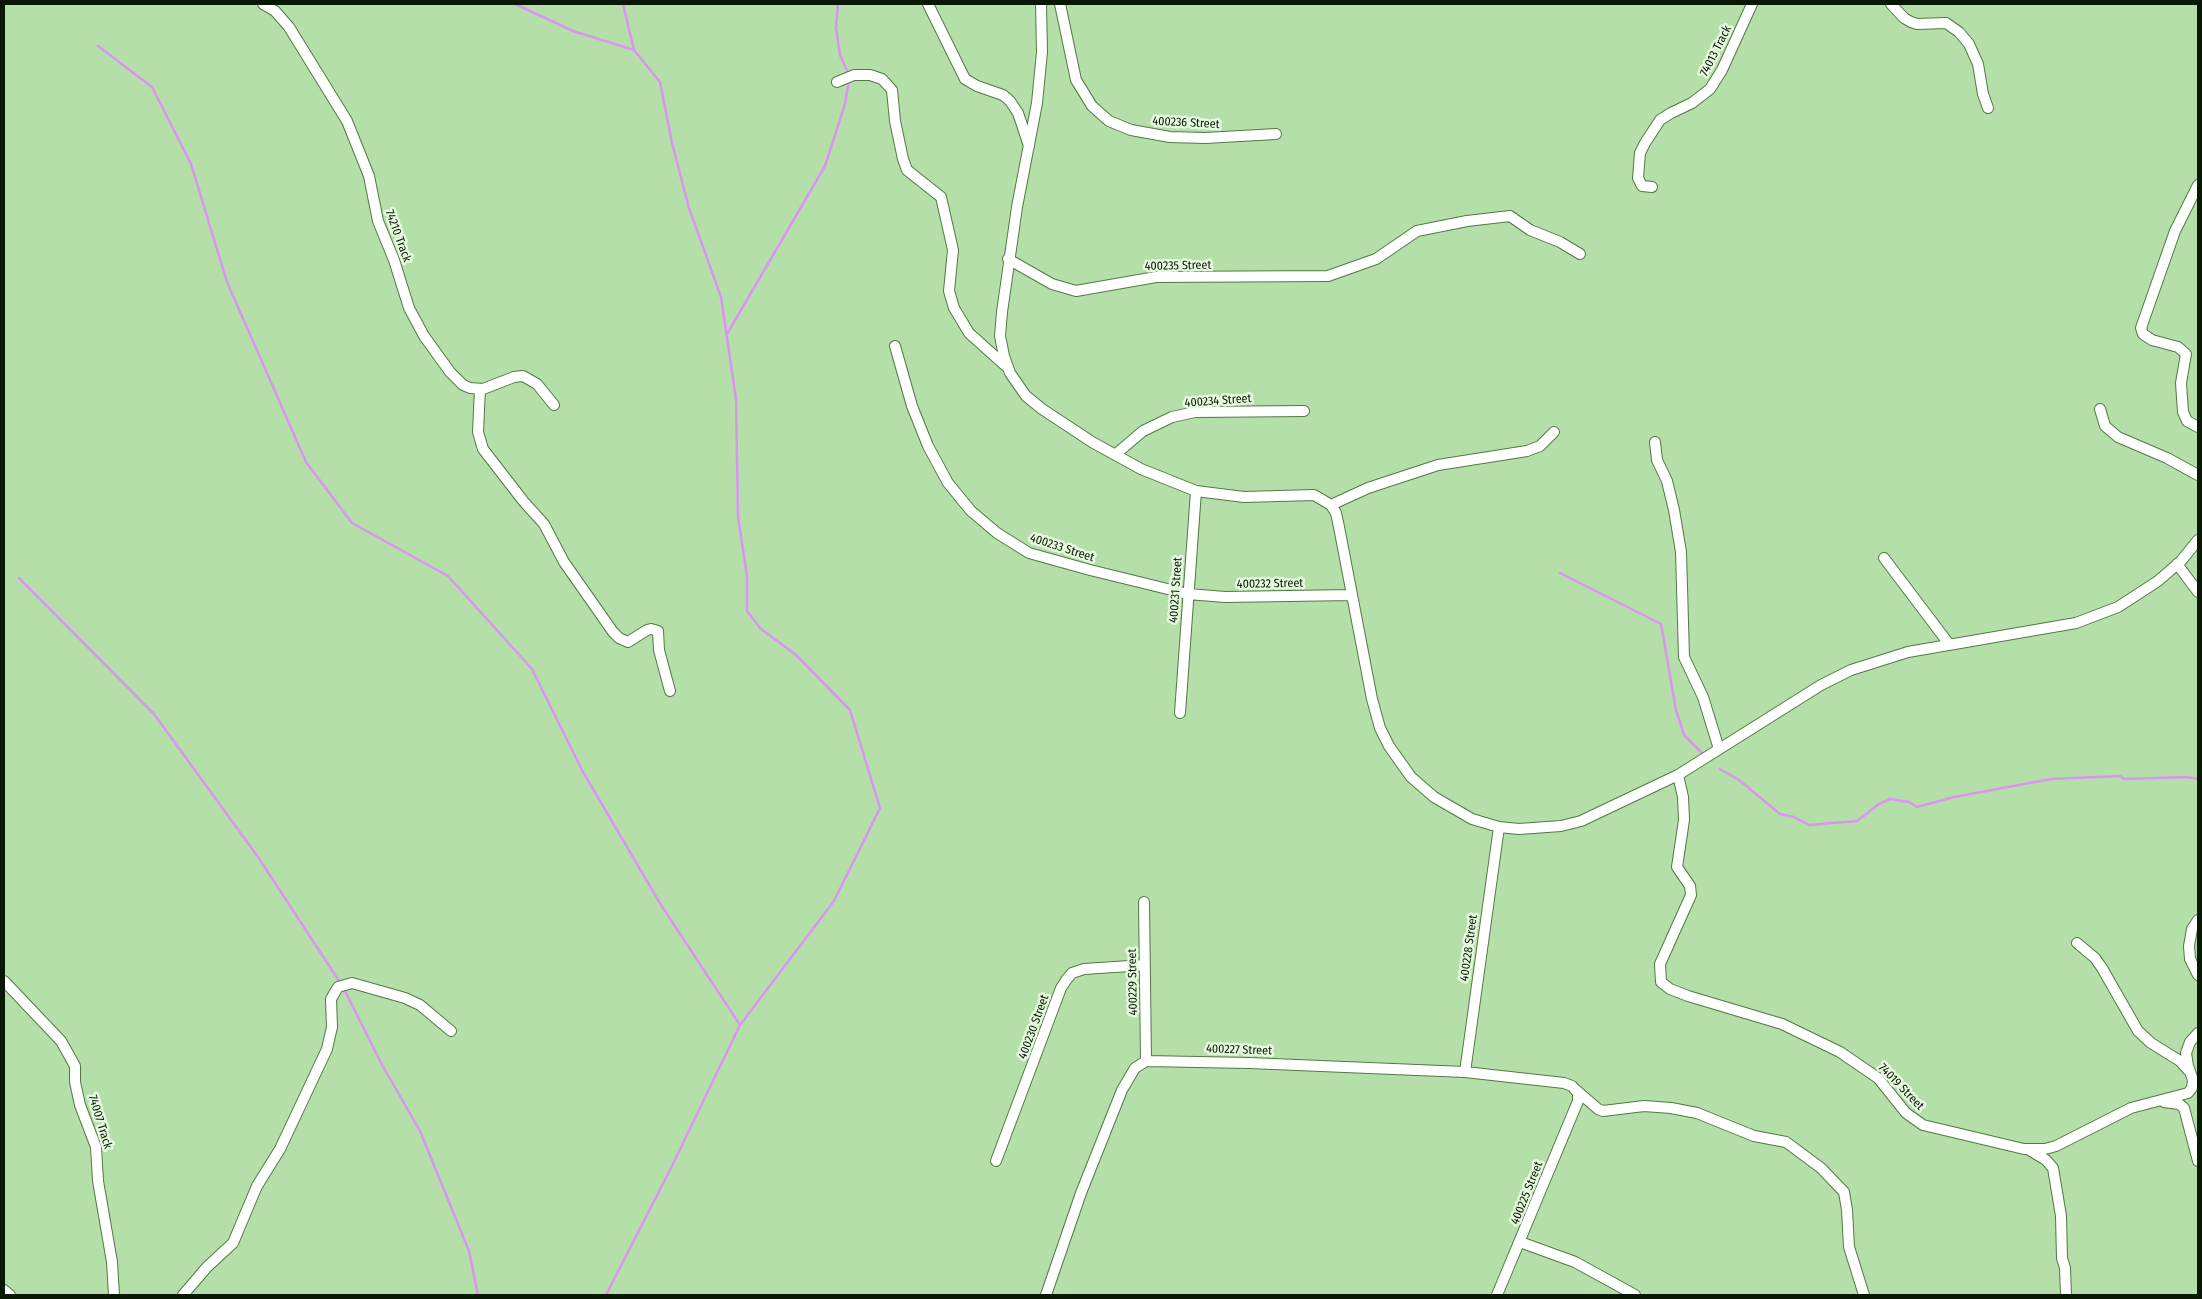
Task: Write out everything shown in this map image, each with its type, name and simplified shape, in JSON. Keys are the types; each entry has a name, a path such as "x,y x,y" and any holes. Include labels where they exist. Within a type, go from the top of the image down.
{"street":[{"name":"74210 Track","path":"263,4 275,11 289,28 347,121 363,157 378,221 416,325 459,381 470,388 480,389"},
{"path":"928,4 965,79 1010,101 1018,113 1029,147"},
{"path":"1041,4 1042,52 1037,103 1008,259 1000,336 1004,356 1016,384 1042,409 1141,469 1196,491 1244,498 1314,495 1331,505 1336,513 1372,699 1380,728 1389,746 1411,777 1434,797 1472,819 1499,827 1538,829 1581,821 1678,775 1820,685 1851,670 1888,657 1948,644 2076,623 2101,614 2136,597 2177,564 2198,540"},
{"name":"400236 Street","path":"1060,4 1076,80 1092,106 1109,121 1131,130 1170,137 1212,138 1276,134"},
{"name":"74013 Track","path":"1652,187 1642,186 1638,178 1640,152 1644,143 1660,120 1692,103 1710,89 1722,70 1752,4"},
{"path":"1892,4 1904,18 1911,22 1917,24 1946,23 1959,32 1969,44 1978,64 1983,94 1988,108"},
{"path":"837,82 854,75 870,75 882,79 892,90 895,122 907,170 940,194 944,206 953,250 949,291 954,308 969,333 1008,368"},
{"path":"2198,185 2175,231 2141,328 2143,334 2152,340 2178,347 2186,354 2181,383 2182,412 2187,421 2198,427"},
{"name":"400235 Street","path":"1008,259 1052,284 1076,291 1156,277 1328,276 1376,259 1418,231 1467,221 1505,216 1513,217 1530,230 1560,242 1580,254"},
{"name":"400233 Street","path":"895,346 912,406 928,446 948,483 971,512 997,533 1029,553 1188,594"},
{"path":"554,405 538,384 523,376 514,376 480,389 478,432 482,449 544,524 564,562 613,632 619,638 628,642 647,630 658,631 658,650 670,691"},
{"path":"2100,409 2105,426 2118,437 2167,458 2198,475"},
{"name":"400234 Street","path":"1116,454 1143,431 1172,417 1195,412 1304,411"},
{"path":"1331,505 1368,488 1438,465 1526,451 1540,446 1554,432"},
{"path":"1655,442 1657,460 1667,481 1674,510 1681,552 1684,657 1702,697 1719,748"},
{"name":"400231 Street","path":"1180,713 1177,692 1188,594 1196,491"},
{"path":"1884,558 1948,644"},
{"path":"2177,564 2198,592"},
{"name":"400232 Street","path":"1188,594 1224,597 1352,596"},
{"name":"74019 Street","path":"1678,775 1683,797 1684,820 1677,867 1690,886 1691,895 1660,964 1660,979 1670,989 1769,1019 1840,1052 1878,1078 1906,1113 1923,1125 2010,1147 2030,1150 2056,1146 2114,1116 2153,1102 2188,1093 2192,1088 2193,1080 2190,1073"},
{"name":"400228 Street","path":"1465,1072 1499,827"},
{"name":"400229 Street","path":"1144,902 1146,1061"},
{"path":"2198,920 2192,929 2189,954 2198,975"},
{"path":"2077,943 2102,968 2138,1031 2151,1043 2180,1061 2190,1073"},
{"name":"400230 Street","path":"996,1161 1061,988 1067,979 1072,973 1084,968 1145,965"},
{"name":"74007 Track","path":"4,981 61,1041 75,1066 75,1082 80,1104 96,1147 100,1195 112,1262 114,1295"},
{"path":"183,1295 207,1267 233,1243 257,1186 280,1148 327,1049 332,1027 331,999 338,987 352,983 404,998 420,1006 451,1031"},
{"path":"2190,1073 2186,1052 2190,1042 2198,1033"},
{"path":"1046,1295 1081,1193 1122,1090 1135,1068 1146,1061"},
{"name":"400227 Street","path":"1146,1061 1249,1063 1465,1072 1564,1083 1603,1111 1644,1106 1671,1108 1697,1113 1754,1136 1786,1142 1821,1168 1844,1192 1849,1247 1864,1295"},
{"name":"400225 Street","path":"1498,1295 1578,1100 1575,1090"},
{"path":"2153,1102 2179,1104 2184,1108 2198,1161"},
{"path":"2030,1150 2046,1160 2053,1168 2061,1216 2062,1258 2066,1295"},
{"path":"1520,1242 1575,1262 1635,1295"},
{"path":"4,1290 10,1295"}],"waterway":[{"path":"515,4 573,31 634,50 660,82 672,143 689,208 721,297 736,399 738,517 747,576 747,611 761,629 796,655 850,710 880,808 834,901 740,1025 671,1168 606,1295"},
{"path":"623,4 634,50"},
{"path":"838,4 836,28 840,55 849,75"},
{"path":"98,46 152,87 191,164 227,282 306,462 352,523 448,576 532,669 583,772 661,905 740,1025"},
{"path":"727,334 825,166 845,104 849,80"},
{"path":"1560,573 1661,624 1676,710 1684,735 1703,754"},
{"path":"19,578 154,714 258,857 341,984"},
{"path":"1720,769 1739,780 1780,814 1794,817 1809,825 1857,821 1879,804 1890,799 1909,802 1917,807 1954,797 2051,779 2120,776 2124,779 2187,777 2198,779"},
{"path":"344,989 381,1063 420,1131 469,1251 478,1295"}]}
